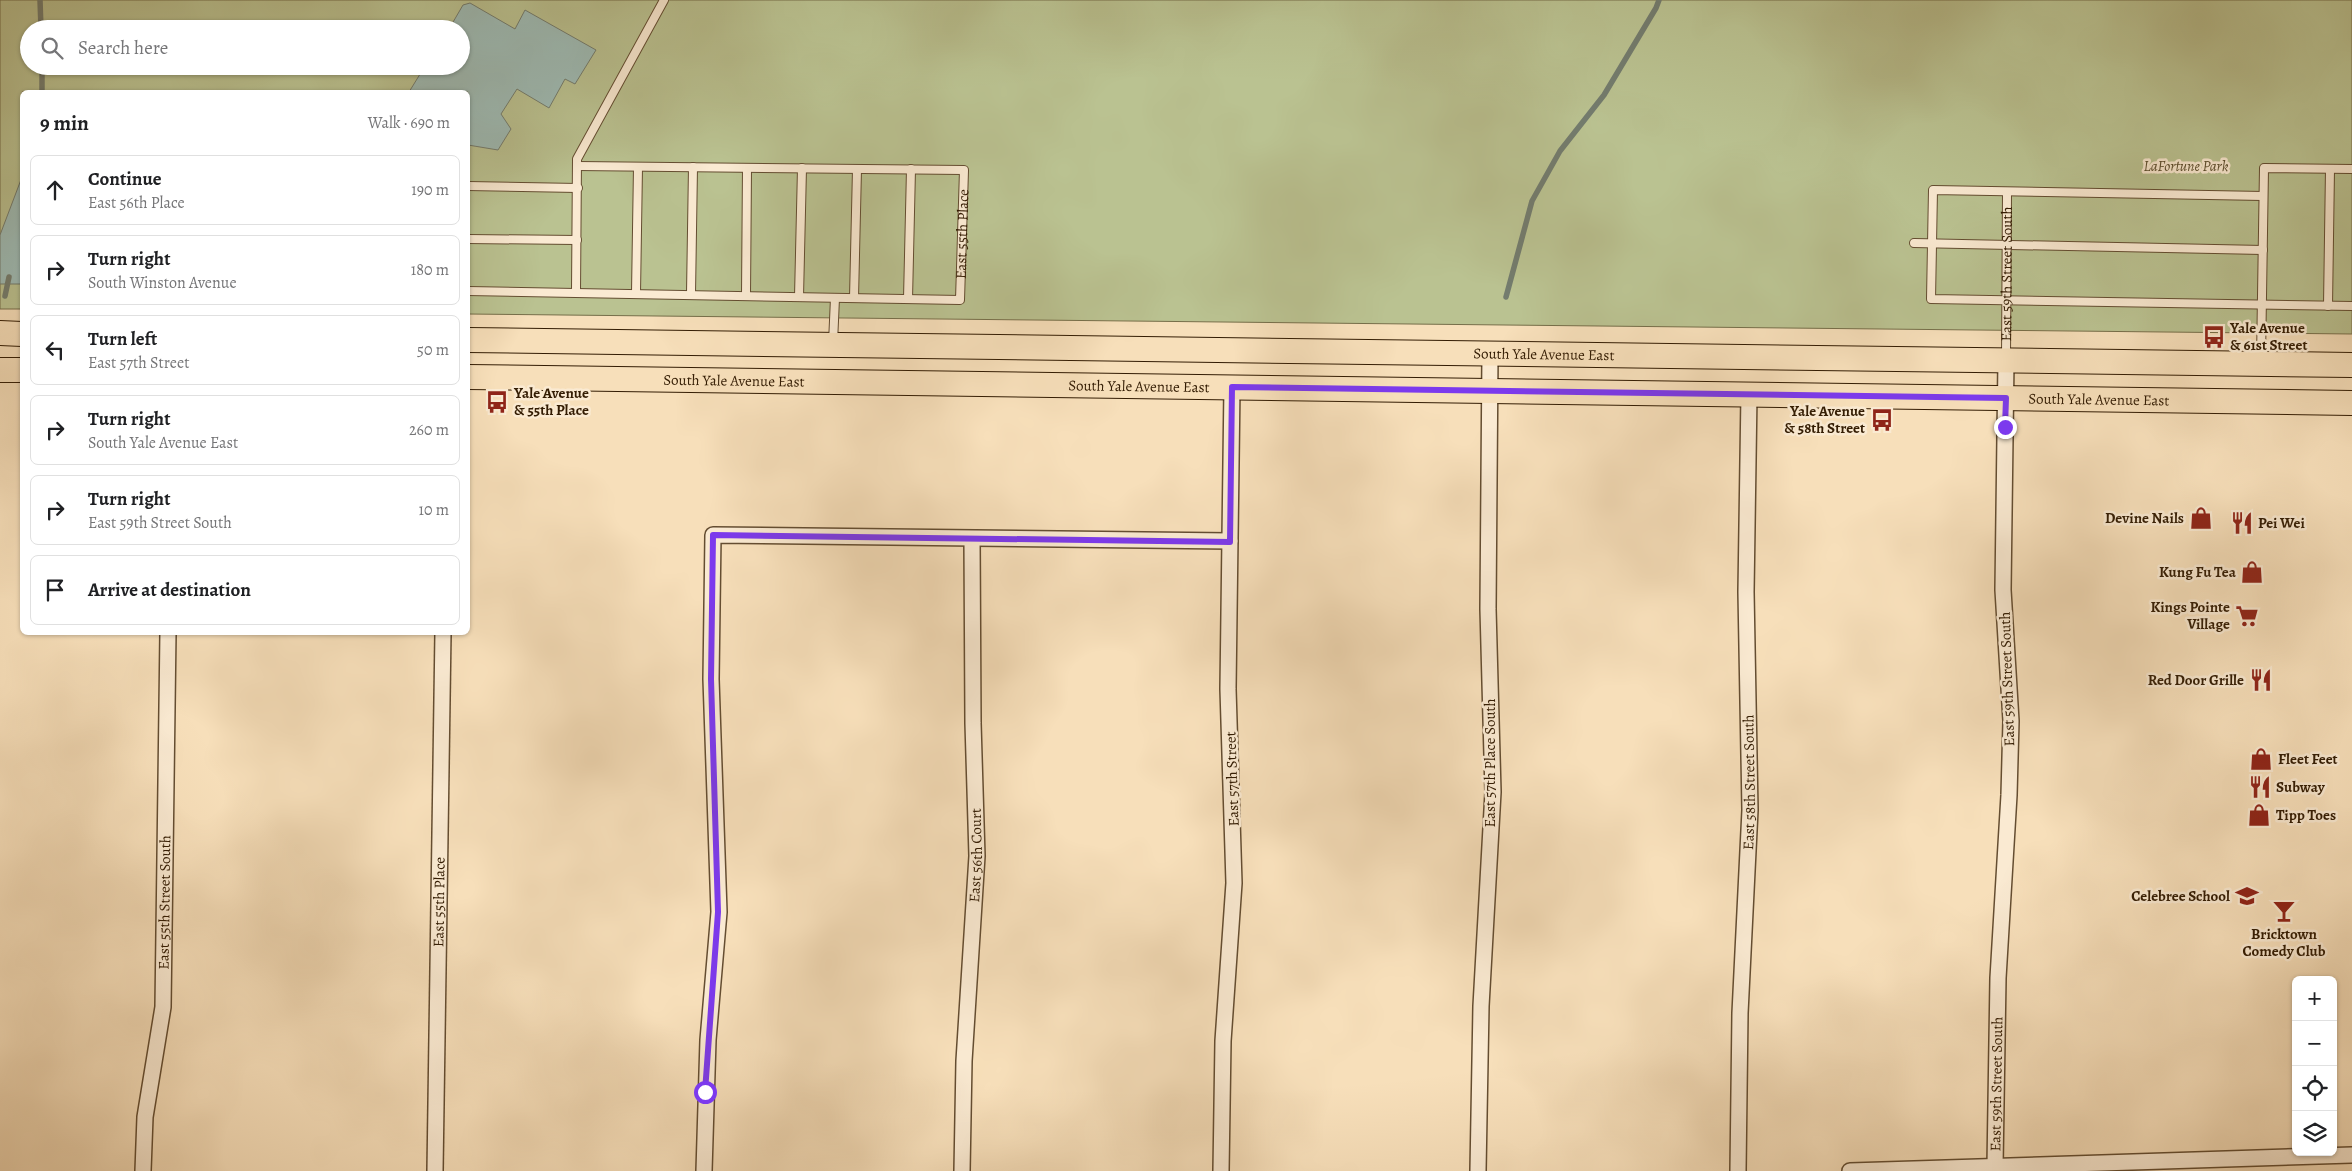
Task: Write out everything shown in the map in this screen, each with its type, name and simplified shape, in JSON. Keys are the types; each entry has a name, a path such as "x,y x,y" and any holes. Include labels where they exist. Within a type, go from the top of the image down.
{"main road":[{"path":"0,333 20,334"},
{"name":"South Yale Avenue East","path":"470,340 2352,364"},
{"path":"0,370 20,370"},
{"name":"South Yale Avenue East","path":"470,377 2352,403"}],"street":[{"name":"East 57th Place South","path":"1478,1171 1481,1006 1493,792 1488,609 1490,354"},
{"name":"East 59th Street South","path":"1995,1166 1998,978 2009,795 2011,721 2004,590 2006,360"},
{"name":"East 57th Street","path":"1221,1171 1223,1041 1234,883 1228,688 1232,387"},
{"name":"East 58th Street South","path":"1738,1171 1740,1013 1750,810 1746,592 1748,394"},
{"path":"704,1171 708,1040 718,912 711,679 713,535 1230,542"},
{"name":"East 56th Court","path":"962,1171 964,1061 977,856 973,723 972,539"},
{"name":"East 55th Street South","path":"144,1171 145,1117 163,1008 168,635"},
{"name":"East 55th Place","path":"435,1171 443,635"},
{"path":"1850,1171 1995,1166 2136,1166 2352,1155"}],"lane":[{"path":"576,292 577,159 664,0"},
{"name":"East 55th Place","path":"470,291 960,300 964,170 578,166"},
{"path":"636,293 638,167"},
{"path":"691,294 693,167"},
{"path":"746,296 747,168"},
{"path":"799,297 802,168"},
{"path":"2260,364 2264,168 2352,169"},
{"path":"854,298 857,169"},
{"path":"908,299 911,169"},
{"path":"2328,306 2330,169"},
{"path":"470,186 578,188"},
{"path":"2264,196 1933,190 1931,299 2352,306"},
{"name":"East 59th Street South","path":"2006,192 2006,360"},
{"path":"470,239 577,240"},
{"path":"1914,244 2262,250"},
{"path":"833,345 835,298"}],"green space":[{"name":"LaFortune Park","path":"0,0 2352,0 2352,334 470,314 470,90 20,90 20,309 0,309"}],"water":[{"path":"470,3 515,29 525,10 596,50 575,84 565,79 549,108 517,89 501,114 511,129 498,150 470,145 470,90 410,90 419,75 470,75 470,20 454,20 463,5"},
{"path":"20,182 20,284 0,284 0,235"}],"waterway":[{"path":"40,0 41,20"},
{"path":"1506,297 1532,201 1560,151 1604,95 1659,0"},
{"path":"42,75 42,90"},
{"path":"5,296 9,277"}],"place":[{"name":"Yale Avenue & 61st Street","path":"2214,337"},
{"name":"Yale Avenue & 55th Place","path":"497,402"},
{"name":"Yale Avenue & 58th Street","path":"1882,420"},
{"name":"Devine Nails","path":"2201,518"},
{"name":"Pei Wei","path":"2242,523"},
{"name":"Kung Fu Tea","path":"2252,572"},
{"name":"Kings Pointe Village","path":"2247,616"},
{"name":"Red Door Grille","path":"2261,680"},
{"name":"Fleet Feet","path":"2261,759"},
{"name":"Subway","path":"2260,787"},
{"name":"Tipp Toes","path":"2259,815"},
{"name":"Celebree School","path":"2247,896"},
{"name":"Bricktown Comedy Club","path":"2284,911"}],"route":[{"path":"705,1092 718,912 711,679 713,535 1230,542 1232,387 2006,398 2005,427"}]}
